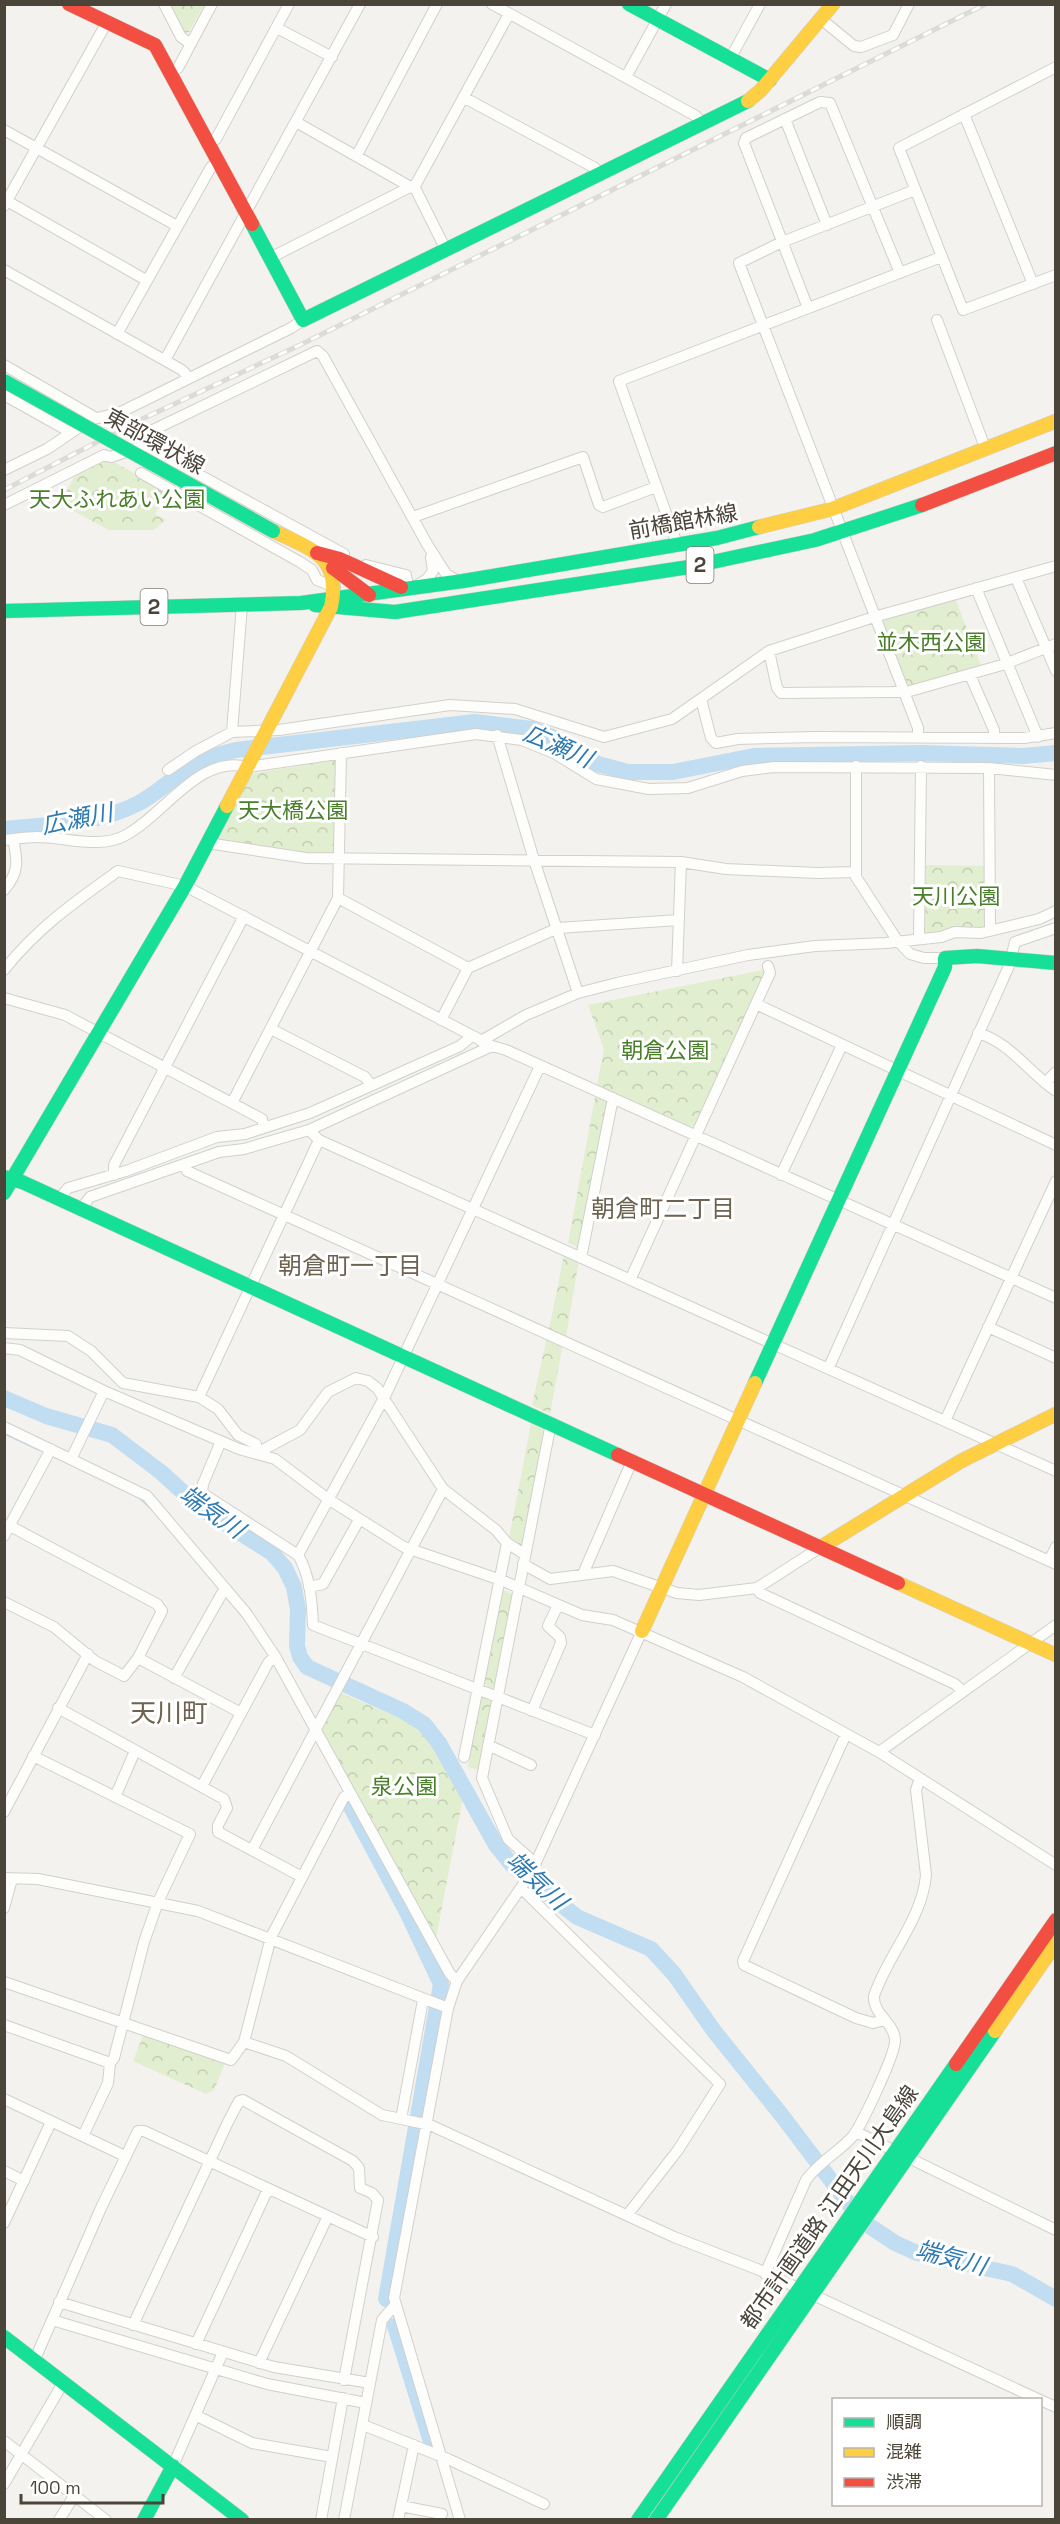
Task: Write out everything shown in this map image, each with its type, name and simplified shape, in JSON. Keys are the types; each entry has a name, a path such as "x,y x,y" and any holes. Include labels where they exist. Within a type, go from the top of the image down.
{"street":[{"path":"69,4 153,43 303,320"},
{"path":"164,4 181,38 190,44"},
{"path":"170,72 178,68 212,4"},
{"path":"209,144 216,139 289,4"},
{"path":"165,360 360,4"},
{"path":"357,155 437,4"},
{"path":"492,4 696,116 703,124"},
{"path":"629,4 770,80"},
{"path":"626,77 666,4"},
{"path":"730,59 760,4"},
{"path":"4,470 47,449 70,432 96,418 121,412 748,101 770,80 833,4"},
{"path":"821,19 854,46 861,47 893,35 909,4"},
{"path":"270,258 413,187 508,14"},
{"path":"107,22 6,203 146,280"},
{"path":"277,28 332,57"},
{"path":"1056,67 899,148 963,310 1056,275"},
{"path":"463,97 596,168 600,175"},
{"path":"808,308 744,143 746,138 820,102 830,103 871,208 900,273"},
{"path":"963,114 1033,284"},
{"path":"785,119 827,225"},
{"path":"296,122 413,187 419,194 446,249"},
{"path":"4,130 177,226"},
{"path":"117,334 210,167 218,162"},
{"path":"915,190 782,242 739,263 918,728 918,736"},
{"path":"677,544 619,381 941,257"},
{"path":"4,270 165,360 182,370 189,378"},
{"path":"936,320 986,450"},
{"path":"4,505 104,455 111,457 141,447 151,431 317,351 323,356 427,544 449,576 463,581"},
{"path":"4,365 96,418"},
{"name":"東部環状線","path":"4,381 273,531 317,553"},
{"path":"4,395 70,432"},
{"name":"前橋館林線","path":"331,602 366,593 463,581 742,532 832,509 1056,421"},
{"path":"143,444 354,560 371,567 406,575 409,587"},
{"name":"前橋館林線","path":"4,611 331,602 395,612 689,567 757,554 841,532 958,492 1056,453"},
{"path":"412,517 582,457 599,505 603,507 656,487"},
{"path":"141,472 300,561 312,570 331,602"},
{"path":"317,553 337,556 389,584 409,587 427,579 433,571 427,544"},
{"path":"317,553 366,593 393,605 464,600"},
{"path":"4,1193 8,1178 98,1033 185,886 266,733 331,602 333,568"},
{"path":"168,770 196,751 232,732 266,733 456,705 514,709 604,737 667,721 769,651 874,616 1055,568"},
{"path":"1016,578 1051,646 1056,671"},
{"path":"976,588 1038,737"},
{"path":"232,732 242,605"},
{"path":"769,651 777,688 781,693 903,692 970,675 1051,646"},
{"path":"970,675 994,730 994,738"},
{"path":"701,699 711,738 716,743 767,738 918,736 994,738 1038,737 1056,734"},
{"path":"4,890 16,877 18,860 9,839 115,840 155,816 187,784 210,770 227,764 341,753 463,735 497,735 534,744 605,782 649,789 688,788 764,768 921,766 990,768 1056,775"},
{"path":"497,735 534,860 578,993"},
{"path":"232,1103 338,898 341,753"},
{"path":"856,766 854,872 897,940 917,957 977,956 1056,963"},
{"path":"919,938 921,766"},
{"path":"990,768 990,931"},
{"path":"207,843 306,858 340,860 681,862 726,869 818,873 854,872"},
{"path":"677,971 681,862"},
{"path":"4,970 9,958 50,920 118,871 185,886 477,1039 696,1134 781,1175 1056,1298"},
{"path":"338,898 468,968"},
{"path":"59,1199 68,1188 217,1137 244,1134 310,1113 578,993 748,955 815,946 886,943 941,937 955,932 990,931 1056,911"},
{"path":"114,1174 114,1166 244,916"},
{"path":"441,1020 468,968 558,928 679,920"},
{"path":"829,1367 1012,959 1016,940 1056,928"},
{"path":"401,2119 436,2004 457,1981 524,1887 898,1071 945,967 945,958"},
{"path":"631,1278 770,973 768,966"},
{"path":"4,998 57,1012 262,1119 264,1127"},
{"path":"756,1004 1056,1145"},
{"path":"271,1029 365,1077 371,1085"},
{"path":"978,1034 1004,1043 1056,1091"},
{"path":"781,1175 842,1045"},
{"path":"80,1210 90,1197 219,1152 244,1149 309,1130 492,1046"},
{"path":"298,1555 384,1398 436,1283 540,1066"},
{"path":"1045,1083 1056,1072"},
{"path":"582,1258 613,1098"},
{"path":"309,1130 319,1140 631,1278 1056,1471"},
{"path":"200,1397 319,1140"},
{"path":"184,1166 187,1171 1052,1563 1056,1547"},
{"path":"8,1178 59,1199 1056,1655"},
{"path":"945,1421 1056,1181"},
{"path":"988,1327 1056,1358"},
{"path":"4,1333 64,1334 91,1351 127,1385 200,1397 214,1405 246,1445 257,1454 274,1458 359,1520 411,1549 518,1586 582,1615 613,1620 642,1631 743,1677 879,1752 1056,1865"},
{"path":"4,1347 20,1350 104,1391 221,1441 246,1445"},
{"path":"257,1454 300,1430 328,1392 353,1378 368,1381 384,1398 442,1490 496,1530 523,1559 554,1579 613,1571 685,1595 757,1588 995,1443 1056,1414"},
{"path":"71,1459 104,1391"},
{"path":"533,1868 508,1839 482,1783 523,1559 551,1423"},
{"path":"4,1427 147,1496 256,1625 316,1729 450,1974 457,1981"},
{"path":"221,1441 203,1484 202,1493 298,1555 304,1566 309,1587 313,1625 595,1735"},
{"path":"4,1602 54,1627 88,1654 124,1676 138,1658 161,1613 160,1606 7,1531 51,1449"},
{"path":"583,1574 632,1461"},
{"path":"252,1850 362,1646 442,1490"},
{"path":"309,1587 323,1584 359,1520"},
{"path":"464,1757 507,1543"},
{"path":"174,1677 225,1588"},
{"path":"757,1588 760,1593 955,1684 962,1691"},
{"path":"532,1711 561,1644 560,1636 548,1629 558,1605"},
{"path":"879,1752 1056,1625"},
{"path":"4,1812 88,1654"},
{"path":"202,1786 268,1663 275,1656"},
{"path":"138,1658 241,1713"},
{"path":"58,1708 202,1786 227,1803 217,1829 218,1832 302,1877"},
{"path":"846,1734 742,1961 744,1965 856,2018 873,2023 884,2020"},
{"path":"488,1745 531,1765"},
{"path":"115,1797 135,1751"},
{"path":"33,1756 190,1834 158,1902 138,1962 114,2058 110,2063 108,2083 82,2136"},
{"path":"765,2274 800,2191 815,2168 856,2132 894,2052 894,2033 876,2009 874,1996 918,1910 926,1879 916,1790 920,1778"},
{"path":"4,1982 231,2060 244,2042 271,1937 344,1797 350,1794"},
{"path":"4,1908 8,1878 38,1879 158,1902 198,1911 271,1937 436,2004"},
{"path":"524,1887 720,2084 678,2150 628,2214"},
{"name":"都市計画道路 江田天川大島線","path":"638,2520 799,2289 849,2212 1056,1920"},
{"name":"都市計画道路 江田天川大島線","path":"656,2520 1056,1943"},
{"path":"436,2004 421,2123 394,2293 395,2305 437,2455 460,2520"},
{"path":"4,2025 110,2063"},
{"path":"244,2042 277,2052 382,2115 421,2123 628,2214 674,2237 799,2289 1036,2398"},
{"path":"4,2099 125,2156"},
{"path":"133,2325 209,2161 239,2101 243,2100 356,2164 359,2168 360,2188 372,2193 378,2200 373,2237 344,2380"},
{"path":"4,2223 51,2122"},
{"path":"35,2359 125,2156 136,2133 141,2130 373,2237"},
{"path":"856,2132 1056,2229"},
{"path":"4,2171 24,2181"},
{"path":"196,2344 268,2189"},
{"path":"259,2363 327,2217"},
{"path":"59,2302 259,2363 370,2383"},
{"path":"344,2520 382,2320 395,2305"},
{"path":"52,2320 267,2384 366,2403"},
{"path":"4,2337 242,2520"},
{"path":"144,2520 197,2416 223,2352"},
{"path":"4,2484 63,2384"},
{"path":"321,2520 343,2398"},
{"path":"1042,2401 1056,2407"},
{"path":"197,2416 252,2443 332,2457"},
{"path":"363,2425 437,2455 544,2504"},
{"path":"4,2441 106,2520"},
{"path":"398,2520 414,2445"},
{"path":"60,2520 74,2496"},
{"path":"401,2506 442,2514"}],"green space":[{"path":"169,5 204,5 189,32 184,33"},
{"name":"天大ふれあい公園","path":"106,460 112,461 167,491 155,514 166,520 154,530 109,530 60,504 74,477"},
{"name":"並木西公園","path":"955,598 981,666 910,686 905,684 882,623 884,618"},
{"name":"天大橋公園","path":"333,760 338,764 336,850 331,855 305,855 219,842 217,836 251,774"},
{"name":"天川公園","path":"926,865 987,866 987,926 982,930 929,936 925,933"},
{"name":"朝倉公園","path":"763,970 764,974 695,1125 689,1127 597,1085 604,1049 588,1005"},
{"path":"595,1097 606,1101 608,1106 580,1248 568,1243"},
{"path":"564,1254 579,1260 566,1337 549,1329"},
{"path":"547,1337 563,1344 550,1414 532,1405"},
{"path":"531,1424 546,1431 523,1547 509,1538"},
{"path":"502,1590 513,1594 495,1686 491,1689 483,1682"},
{"name":"泉公園","path":"341,1693 413,1724 427,1737 463,1797 436,1939 320,1731"},
{"path":"485,1697 490,1699 492,1704 479,1770 468,1767 480,1699"},
{"path":"144,2033 225,2063 214,2090 206,2094 133,2061"}],"waterway":[{"name":"広瀬川","path":"4,829 90,820 107,816 139,803 197,764 236,750 475,722 532,729 552,737 598,764 628,772 673,772 754,756 922,753 1023,756 1056,753"},
{"name":"端気川","path":"4,1398 46,1416 112,1435 162,1473 199,1507 272,1553 285,1568 294,1587 298,1610 297,1646 300,1657 307,1667 403,1711 424,1724 439,1743 496,1845 512,1865 577,1917 651,1949 674,1974 714,2031 852,2208 868,2225 895,2243 917,2253 1012,2274 1056,2299"},
{"path":"4,1433 38,1449"},
{"path":"139,1497 152,1509"},
{"path":"351,1807 408,1914 441,1984 386,2299"},
{"path":"395,2326 434,2451"}],"railway":[{"path":"4,490 138,421 300,345 986,4"}],"traffic: fast":[{"path":"629,4 770,80"},
{"path":"252,224 303,320 748,101"},
{"path":"4,381 273,531"},
{"path":"315,605 395,612 689,567 815,540 922,505"},
{"path":"4,611 301,603 463,581 717,538 759,527"},
{"path":"4,1193 185,886 227,806"},
{"path":"755,1383 945,967 945,958 977,956 1056,963"},
{"path":"4,1177 22,1182 618,1455"},
{"path":"656,2520 995,2031"},
{"path":"638,2520 956,2064"},
{"path":"4,2337 242,2520"},
{"path":"144,2520 173,2466"}],"traffic: slow":[{"path":"748,101 761,90 833,4"},
{"path":"759,527 832,509 1056,421"},
{"path":"227,806 331,607 333,590 328,566 311,550 273,531"},
{"path":"642,1631 755,1383"},
{"path":"821,1547 961,1461 1056,1414"},
{"path":"898,1583 1056,1655"},
{"path":"995,2031 1056,1943"}],"traffic: jam":[{"path":"69,4 155,45 252,224"},
{"path":"922,505 1056,453"},
{"path":"317,553 340,559 401,587"},
{"path":"333,568 369,595"},
{"path":"618,1455 898,1583"},
{"path":"956,2064 1056,1920"}],"district":[{"name":"朝倉町二丁目","path":"663,1209"},
{"name":"朝倉町一丁目","path":"350,1266"},
{"name":"天川町","path":"169,1713"}]}
